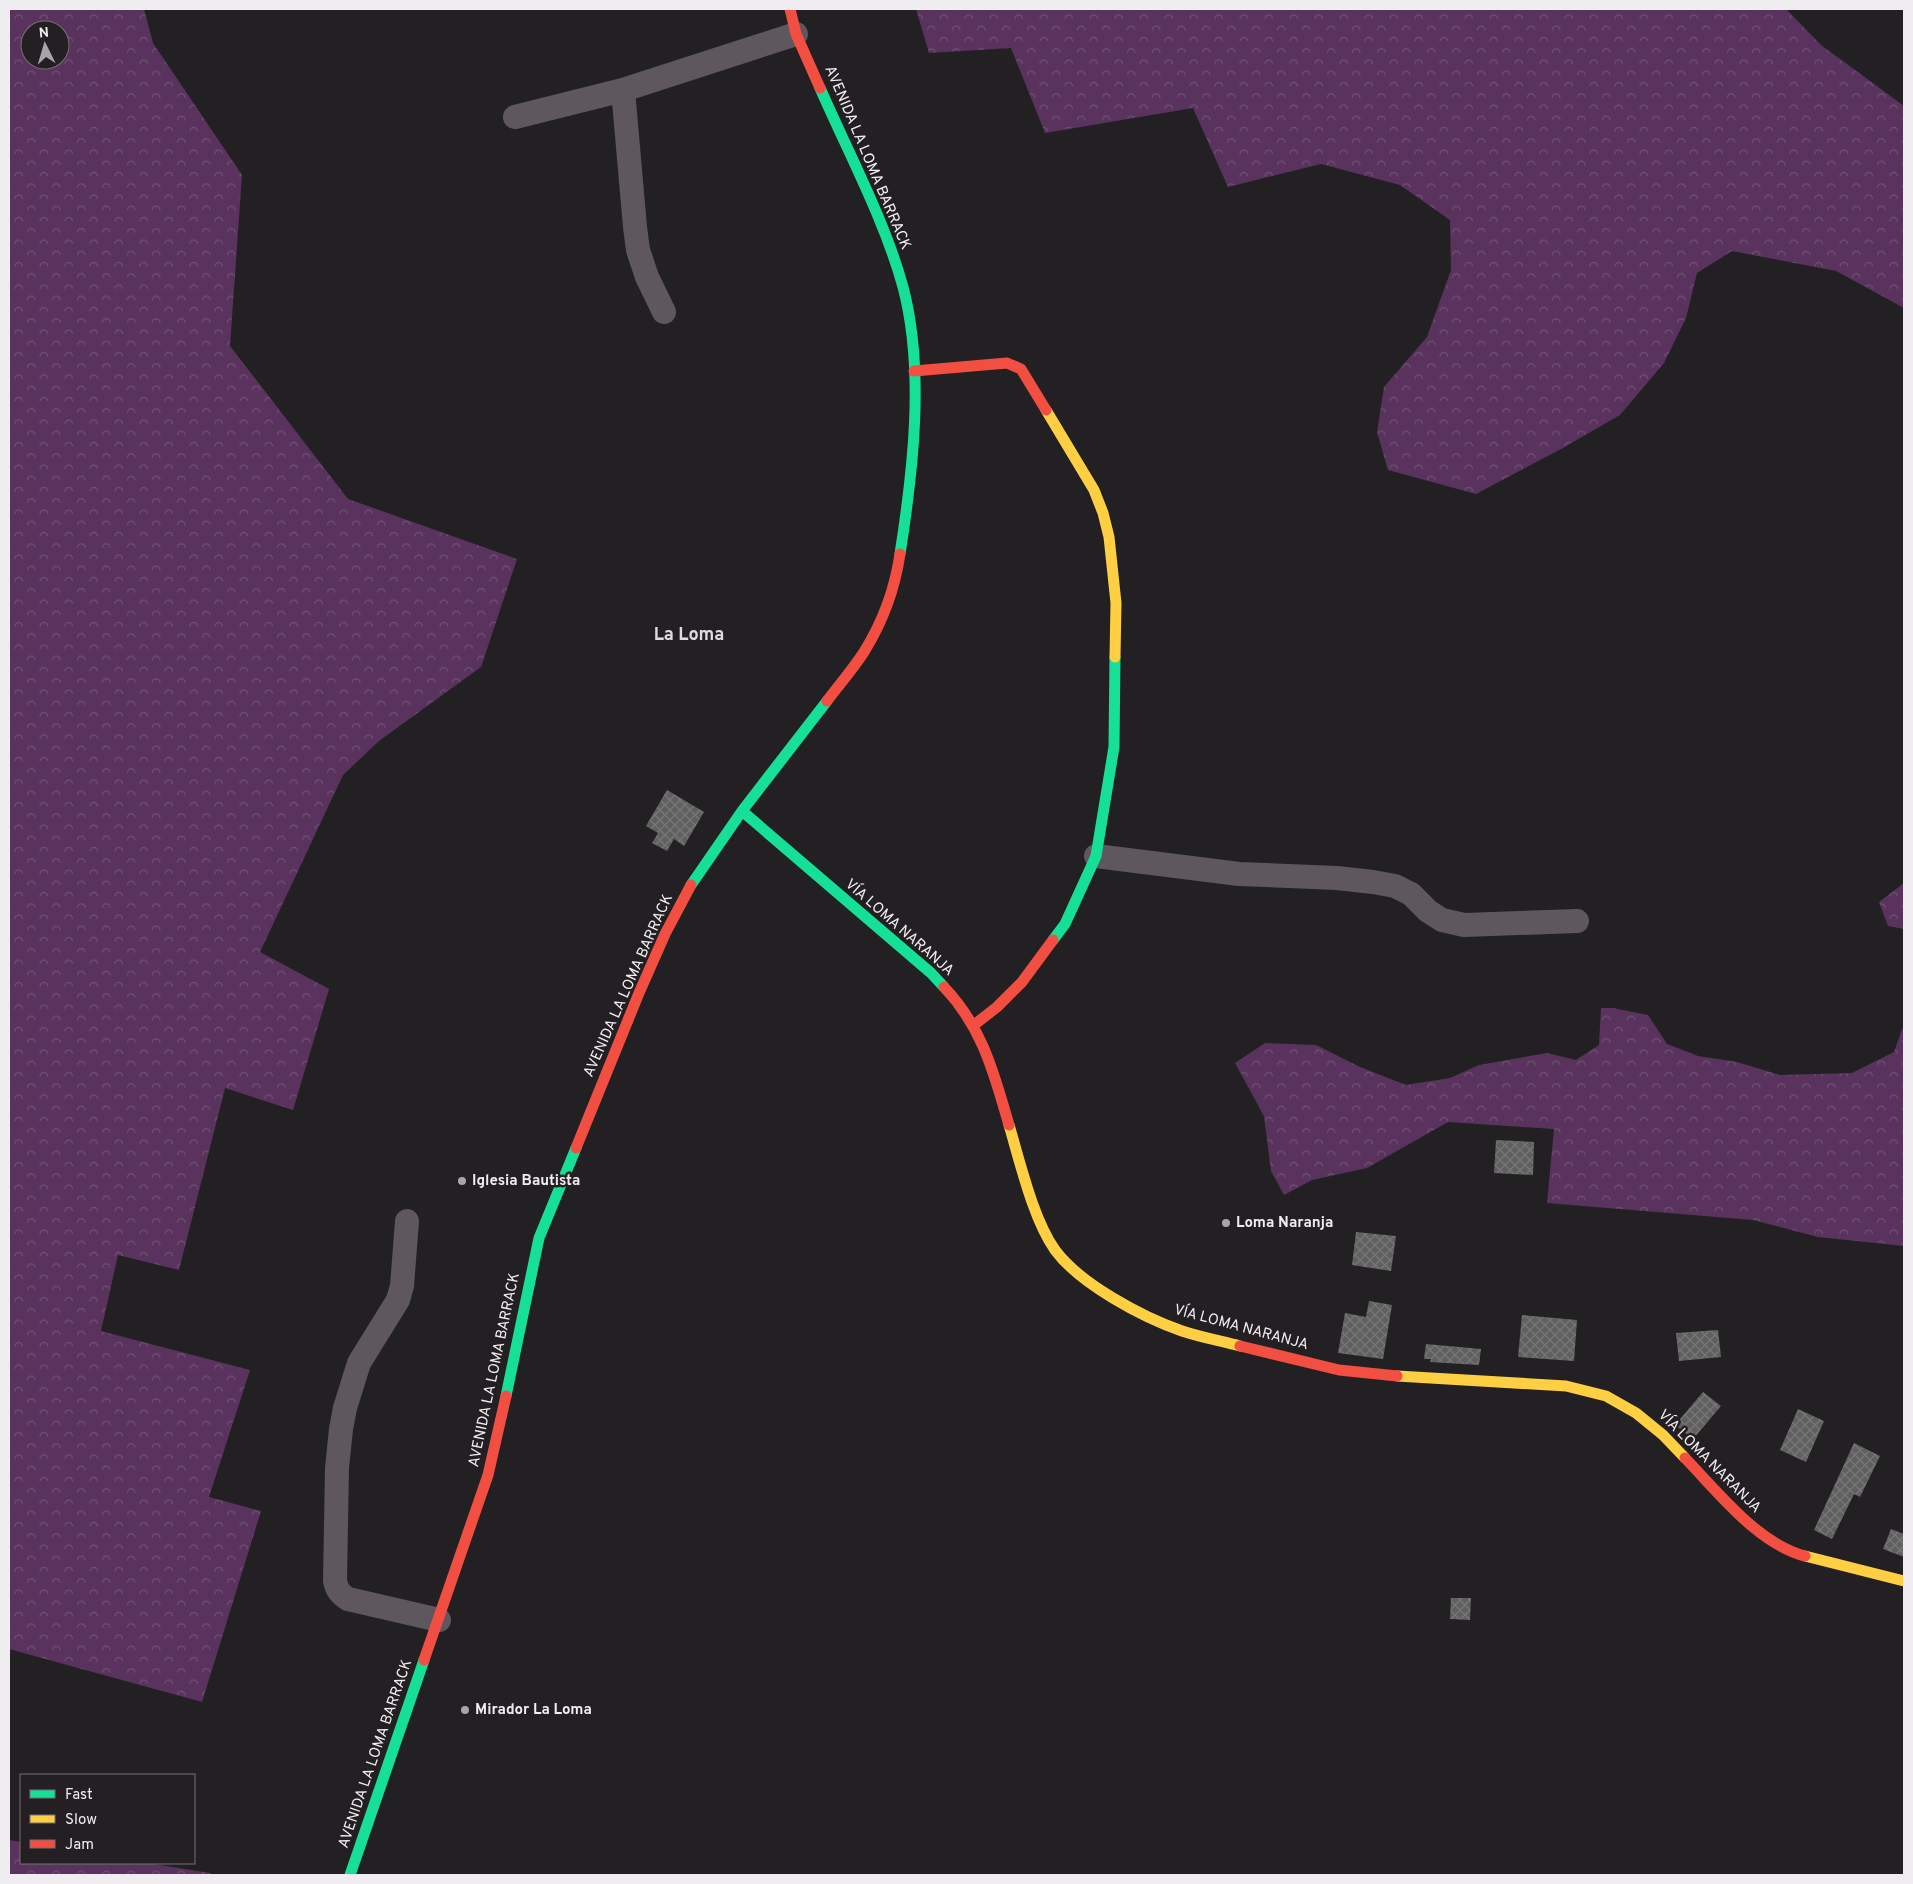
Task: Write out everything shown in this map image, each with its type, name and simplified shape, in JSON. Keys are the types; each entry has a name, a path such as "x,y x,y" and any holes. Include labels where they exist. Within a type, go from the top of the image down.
{"street":[{"name":"AVENIDA LA LOMA BARRACK","path":"350,1875 488,1476 498,1439 538,1238 665,934 686,893 742,811 864,652 883,616 898,567 907,508 913,447 914,371 912,336 904,289 890,246 796,34 790,9"},
{"path":"515,117 623,90 796,34"},
{"path":"623,90 638,250 647,277 664,312"},
{"path":"914,371 1006,363 1021,369 1094,490 1104,513 1111,553 1116,603 1114,747 1096,856 1065,924 1044,954 1022,982 974,1025"},
{"name":"VÍA LOMA NARANJA","path":"742,811 931,973 950,994 974,1025 989,1057 1025,1181 1043,1229 1055,1250 1072,1268 1132,1310 1182,1331 1339,1370 1368,1374 1557,1385 1606,1396 1636,1412 1663,1435 1756,1530 1773,1542 1796,1554 1904,1581"},
{"path":"1096,856 1239,874 1337,878 1380,883 1395,886 1411,894 1428,911 1442,920 1464,924 1577,921"},
{"path":"407,1221 402,1286 398,1300 359,1363 345,1408 337,1468 335,1581 337,1589 348,1599 439,1620"}],"green space":[{"path":"9,9 144,9 153,43 242,175 230,346 348,499 517,559 481,667 379,741 343,775 260,952 329,989 293,1110 225,1088 179,1270 118,1255 101,1331 250,1370 209,1497 261,1511 202,1702 9,1649"},
{"path":"916,9 1786,9 1821,45 1904,106 1904,308 1836,271 1732,251 1697,273 1686,318 1664,363 1620,415 1476,494 1388,470 1377,432 1384,387 1427,337 1451,270 1450,220 1400,185 1321,164 1228,187 1193,108 1045,133 1011,48 929,53"},
{"path":"1904,883 1904,929 1888,926 1879,902"},
{"path":"1601,1008 1613,1008 1648,1015 1667,1044 1698,1056 1737,1062 1780,1075 1852,1073 1894,1052 1904,1024 1904,1246 1818,1237 1753,1220 1547,1203 1554,1129 1448,1122 1367,1168 1312,1180 1284,1195 1271,1171 1264,1116 1235,1063 1265,1043 1316,1045 1360,1067 1406,1085 1450,1078 1479,1065 1547,1053 1576,1060 1599,1045"},
{"path":"9,1840 20,1842 20,1864 153,1864 210,1873 210,1875 9,1875"}],"building":[{"path":"667,790 704,812 684,846 674,839 667,851 652,843 658,833 646,826"},
{"path":"1496,1140 1534,1142 1533,1175 1494,1173"},
{"path":"1356,1232 1396,1236 1391,1271 1352,1265"},
{"path":"1369,1301 1392,1305 1383,1359 1338,1353 1345,1313 1366,1317"},
{"path":"1522,1315 1577,1320 1574,1361 1518,1357"},
{"path":"1718,1330 1721,1357 1679,1361 1676,1333"},
{"path":"1426,1344 1481,1349 1479,1365 1430,1362 1431,1359 1424,1359"},
{"path":"1703,1392 1721,1406 1693,1439 1675,1425"},
{"path":"1798,1409 1824,1421 1806,1462 1780,1450"},
{"path":"1854,1443 1880,1456 1860,1497 1854,1494 1832,1539 1814,1530"},
{"path":"1891,1529 1904,1534 1904,1557 1883,1549"},
{"path":"1451,1598 1471,1598 1470,1620 1450,1619"}],"traffic: fast":[{"path":"820,88 886,237 903,287 910,319 914,352 915,420 909,489 900,554"},
{"path":"1053,940 1065,924 1096,856 1114,747 1115,657"},
{"path":"691,885 742,811 827,701"},
{"path":"742,811 931,973 944,987"},
{"path":"506,1396 539,1238 576,1148"},
{"path":"350,1875 424,1660"}],"traffic: slow":[{"path":"1046,410 1094,490 1103,513 1109,537 1116,603 1115,657"},
{"path":"1009,1125 1040,1223 1055,1250 1066,1263 1096,1287 1149,1317 1182,1331 1240,1346"},
{"path":"1397,1376 1566,1386 1606,1396 1636,1413 1663,1435 1685,1458"},
{"path":"1805,1556 1904,1581"}],"traffic: jam":[{"path":"790,9 796,34 820,88"},
{"path":"914,371 1007,363 1021,369 1046,410"},
{"path":"827,701 860,658 877,629 891,592 900,554"},
{"path":"576,1148 639,993 665,934 691,885"},
{"path":"974,1025 997,1007 1022,982 1053,940"},
{"path":"944,987 978,1035 986,1052 1009,1125"},
{"path":"1240,1346 1339,1370 1397,1376"},
{"path":"424,1660 488,1475 506,1396"},
{"path":"1685,1458 1725,1501 1755,1529 1788,1550 1805,1556"}],"place":[{"name":"Iglesia Bautista","path":"462,1181"},
{"name":"Loma Naranja","path":"1226,1223"},
{"name":"Mirador La Loma","path":"465,1710"}],"district":[{"name":"La Loma","path":"689,635"}]}
